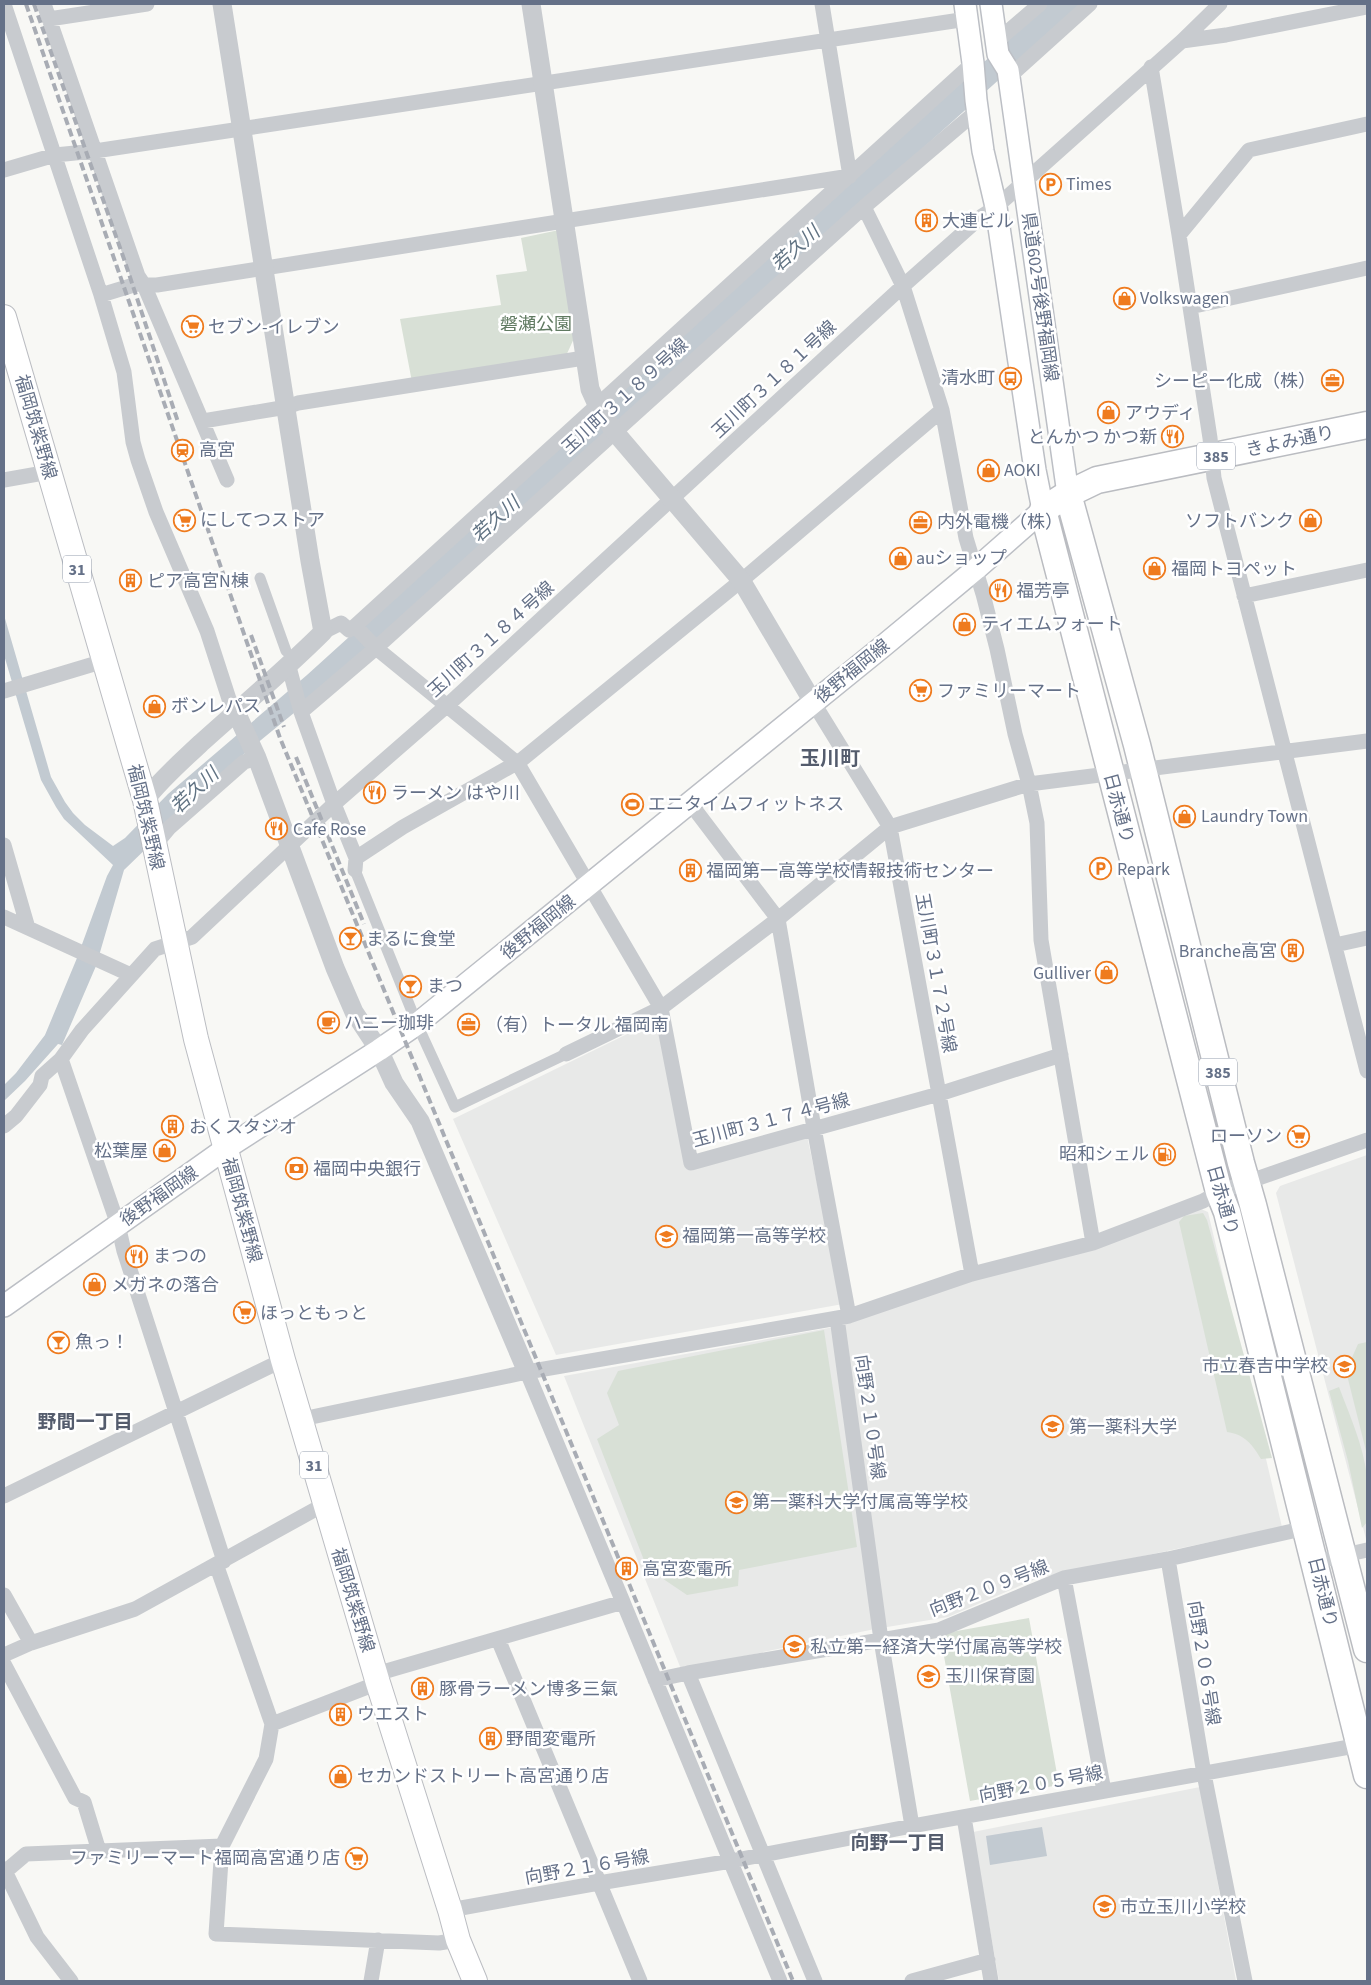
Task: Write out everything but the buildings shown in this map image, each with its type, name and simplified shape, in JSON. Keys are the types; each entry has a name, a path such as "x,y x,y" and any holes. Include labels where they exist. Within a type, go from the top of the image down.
{"highway":[{"name":"きよみ通り","path":"1043,510 1068,494 1097,480 1367,425"},
{"name":"日赤通り","path":"1068,494 1143,769 1247,1184 1355,1553 1367,1649"},
{"name":"日赤通り","path":"1043,510 1110,774 1220,1192 1227,1212 1306,1528 1363,1745 1367,1774"}],"main road":[{"path":"991,4 1003,61"},
{"path":"966,11 973,63"},
{"name":"県道602号後野福岡線","path":"1003,61 1032,232 1068,494"},
{"name":"県道602号後野福岡線","path":"973,63 976,106 996,207 1032,450 1043,510"},
{"name":"福岡筑紫野線","path":"4,316 104,661 150,828 196,1038 283,1360 302,1419 377,1679 458,1940 474,1981"},
{"name":"後野福岡線","path":"4,1306 225,1149 417,1024 976,569 1043,510"}],"street":[{"path":"4,4 102,295 124,372 133,442 138,460 156,512 207,631 229,699 256,755 339,977 354,1012 379,1050 394,1083 420,1121 527,1372 780,1981"},
{"path":"44,4 138,276 144,285 228,482"},
{"path":"49,19 147,4"},
{"path":"222,4 310,562 323,632"},
{"path":"531,4 590,388 598,407 614,432 741,580 813,702"},
{"path":"102,295 137,284 157,285 850,176 822,4"},
{"path":"1003,61 1040,4"},
{"path":"1003,61 1090,4"},
{"name":"玉川町３１８１号線","path":"671,500 903,286 982,216 996,207 1151,66 1182,41 1220,4"},
{"path":"1182,41 1226,35 1367,7"},
{"path":"4,170 55,155 95,151 544,84 829,39 966,11"},
{"name":"玉川町３１８９号線","path":"355,626 598,407 973,63"},
{"path":"1151,66 1179,235 1214,478 1367,1071"},
{"name":"玉川町３１８９号線","path":"301,712 376,648 976,106"},
{"path":"1179,235 1249,150 1367,124"},
{"path":"864,207 903,286 942,410 966,538 997,649 1015,734 1029,784 1037,823 1041,940 1093,1243"},
{"path":"1190,307 1367,268"},
{"path":"203,421 286,408 298,403 584,358"},
{"path":"355,864 403,827 517,763 741,580 942,410"},
{"path":"4,480 49,472"},
{"name":"玉川町３１８４号線","path":"4,1126 16,1116 40,1085 42,1076 61,1059 82,1030 155,949 192,937 334,804 447,705 671,500"},
{"path":"1244,596 1367,570"},
{"path":"260,578 289,667 301,712 355,864 417,1024 455,1107 661,1008 778,919 890,827 1029,784 1367,741"},
{"path":"256,755 244,762 170,827 150,828 159,782 239,718 323,632 341,623 349,630 355,626"},
{"name":"玉川町３１７４号線","path":"355,626 376,648 517,763 661,1008 692,1163 939,1094 1061,1055"},
{"path":"14,688 104,661"},
{"name":"玉川町３１７２号線","path":"813,702 890,827 972,1274"},
{"path":"690,803 778,919"},
{"path":"4,845 28,928"},
{"path":"4,917 131,975"},
{"name":"向野２１０号線","path":"778,919 814,1128 843,1317 881,1640 912,1826"},
{"path":"1335,945 1367,938"},
{"path":"61,1059 118,1226 124,1251 176,1412 220,1563 272,1724 266,1759 222,1846 216,1934 439,1943 458,1940"},
{"path":"302,1419 527,1372 843,1317 972,1274 1093,1243 1203,1201 1220,1192 1367,1140"},
{"path":"4,1496 283,1360"},
{"path":"4,1655 32,1643 135,1609 325,1504"},
{"name":"向野２０９号線","path":"655,1680 939,1630 1064,1578 1168,1559 1306,1528"},
{"path":"1315,1562 1355,1553"},
{"name":"向野２０６号線","path":"1168,1559 1204,1774 1245,1981"},
{"path":"1064,1578 1104,1791"},
{"path":"4,1595 32,1643"},
{"path":"272,1724 377,1679 498,1639 623,1602"},
{"path":"498,1639 640,1981"},
{"path":"4,1664 74,1798 84,1802 99,1851"},
{"path":"688,1673 815,1981"},
{"name":"向野２０５号線","path":"731,1861 912,1826 1363,1745"},
{"path":"964,1817 991,1981"},
{"path":"71,1981 37,1937 5,1870 26,1854 222,1846"},
{"name":"向野２１６号線","path":"450,1910 731,1861"},
{"path":"371,1981 378,1940"},
{"path":"912,1981 988,1960"}],"shaded area":[{"name":"福岡第一高等学校","path":"660,1018 688,1167 807,1136 843,1304 556,1355 453,1119"},
{"name":"市立春吉中学校","path":"1367,1155 1366,1539 1276,1193 1280,1186"},
{"name":"第一薬科大学","path":"1201,1209 1208,1212 1282,1527 1038,1578 948,1617 875,1629 681,1669 564,1376 834,1327 953,1283"},
{"name":"市立玉川小学校","path":"1200,1787 1236,1981 999,1981 973,1832"}],"green space":[{"name":"磐瀬公園","path":"559,230 576,334 565,358 412,382 400,319 501,305 496,275 527,271 521,238"},
{"path":"1203,1213 1207,1220 1272,1458 1261,1459 1247,1441 1238,1435 1227,1432 1179,1222 1184,1216"},
{"name":"第一薬科大学付属高等学校","path":"824,1330 857,1547 739,1570 738,1586 687,1595 647,1568 597,1439 619,1425 607,1393 618,1371"},
{"path":"1367,1342 1367,1455 1346,1371 1358,1344"},
{"path":"1339,1387 1359,1442 1367,1476 1367,1522 1362,1528 1348,1461 1329,1391"},
{"path":"1029,1618 1059,1785 970,1801 940,1634"}],"water":[{"name":"若久川","path":"1048,4 1083,4 311,699 244,754 124,870 96,966 62,1045 58,1044 4,1101 4,1085 16,1073 45,1035 113,865 64,819 41,780 4,655 4,615 51,777 73,813 85,825 113,846 125,838 168,794 307,675"},
{"path":"1042,1827 1047,1856 990,1865 986,1836"}],"railway":[{"path":"26,4 280,738 793,1981"},
{"path":"34,4 124,259 178,422"},
{"path":"251,635 284,727"},
{"path":"296,757 364,924"}],"place":[{"name":"Times","path":"1050,184"},
{"name":"大連ビル","path":"926,221"},
{"name":"Volkswagen","path":"1124,298"},
{"name":"セブン-イレブン","path":"192,327"},
{"name":"清水町","path":"1011,378"},
{"name":"シーピー化成（株）","path":"1332,381"},
{"name":"アウディ","path":"1109,413"},
{"name":"とんかつ かつ新","path":"1173,437"},
{"name":"高宮","path":"183,450"},
{"name":"AOKI","path":"988,470"},
{"name":"にしてつストア","path":"184,520"},
{"name":"ソフトバンク","path":"1310,521"},
{"name":"内外電機（株）","path":"921,522"},
{"name":"auショップ","path":"900,558"},
{"name":"福岡トヨペット","path":"1155,569"},
{"name":"ピア高宮N棟","path":"131,581"},
{"name":"福芳亭","path":"1000,591"},
{"name":"ティエムフォート","path":"965,624"},
{"name":"ファミリーマート","path":"921,691"},
{"name":"ボンレパス","path":"155,706"},
{"name":"ラーメン はや川","path":"375,793"},
{"name":"エニタイムフィットネス","path":"632,804"},
{"name":"Laundry Town","path":"1185,816"},
{"name":"Cafe Rose","path":"277,829"},
{"name":"Repark","path":"1101,869"},
{"name":"福岡第一高等学校情報技術センター","path":"690,871"},
{"name":"まるに食堂","path":"350,939"},
{"name":"Branche高宮","path":"1293,951"},
{"name":"Gulliver","path":"1107,973"},
{"name":"まつ","path":"411,986"},
{"name":"ハニー珈琲","path":"328,1023"},
{"name":"（有）トータル 福岡南","path":"469,1025"},
{"name":"おくスタジオ","path":"173,1127"},
{"name":"ローソン","path":"1298,1136"},
{"name":"松葉屋","path":"164,1151"},
{"name":"昭和シェル","path":"1165,1154"},
{"name":"福岡中央銀行","path":"297,1169"},
{"name":"福岡第一高等学校","path":"666,1236"},
{"name":"まつの","path":"137,1256"},
{"name":"メガネの落合","path":"95,1285"},
{"name":"ほっともっと","path":"244,1313"},
{"name":"魚っ！","path":"59,1342"},
{"name":"市立春吉中学校","path":"1344,1366"},
{"name":"第一薬科大学","path":"1053,1427"},
{"name":"第一薬科大学付属高等学校","path":"736,1502"},
{"name":"高宮変電所","path":"626,1569"},
{"name":"私立第一経済大学付属高等学校","path":"794,1647"},
{"name":"玉川保育園","path":"929,1676"},
{"name":"豚骨ラーメン博多三氣","path":"423,1689"},
{"name":"ウエスト","path":"341,1714"},
{"name":"野間変電所","path":"490,1739"},
{"name":"セカンドストリート高宮通り店","path":"341,1776"},
{"name":"ファミリーマート福岡高宮通り店","path":"356,1858"},
{"name":"市立玉川小学校","path":"1104,1907"}],"district":[{"name":"玉川町","path":"830,758"},
{"name":"野間一丁目","path":"85,1421"},
{"name":"向野一丁目","path":"898,1842"}]}
